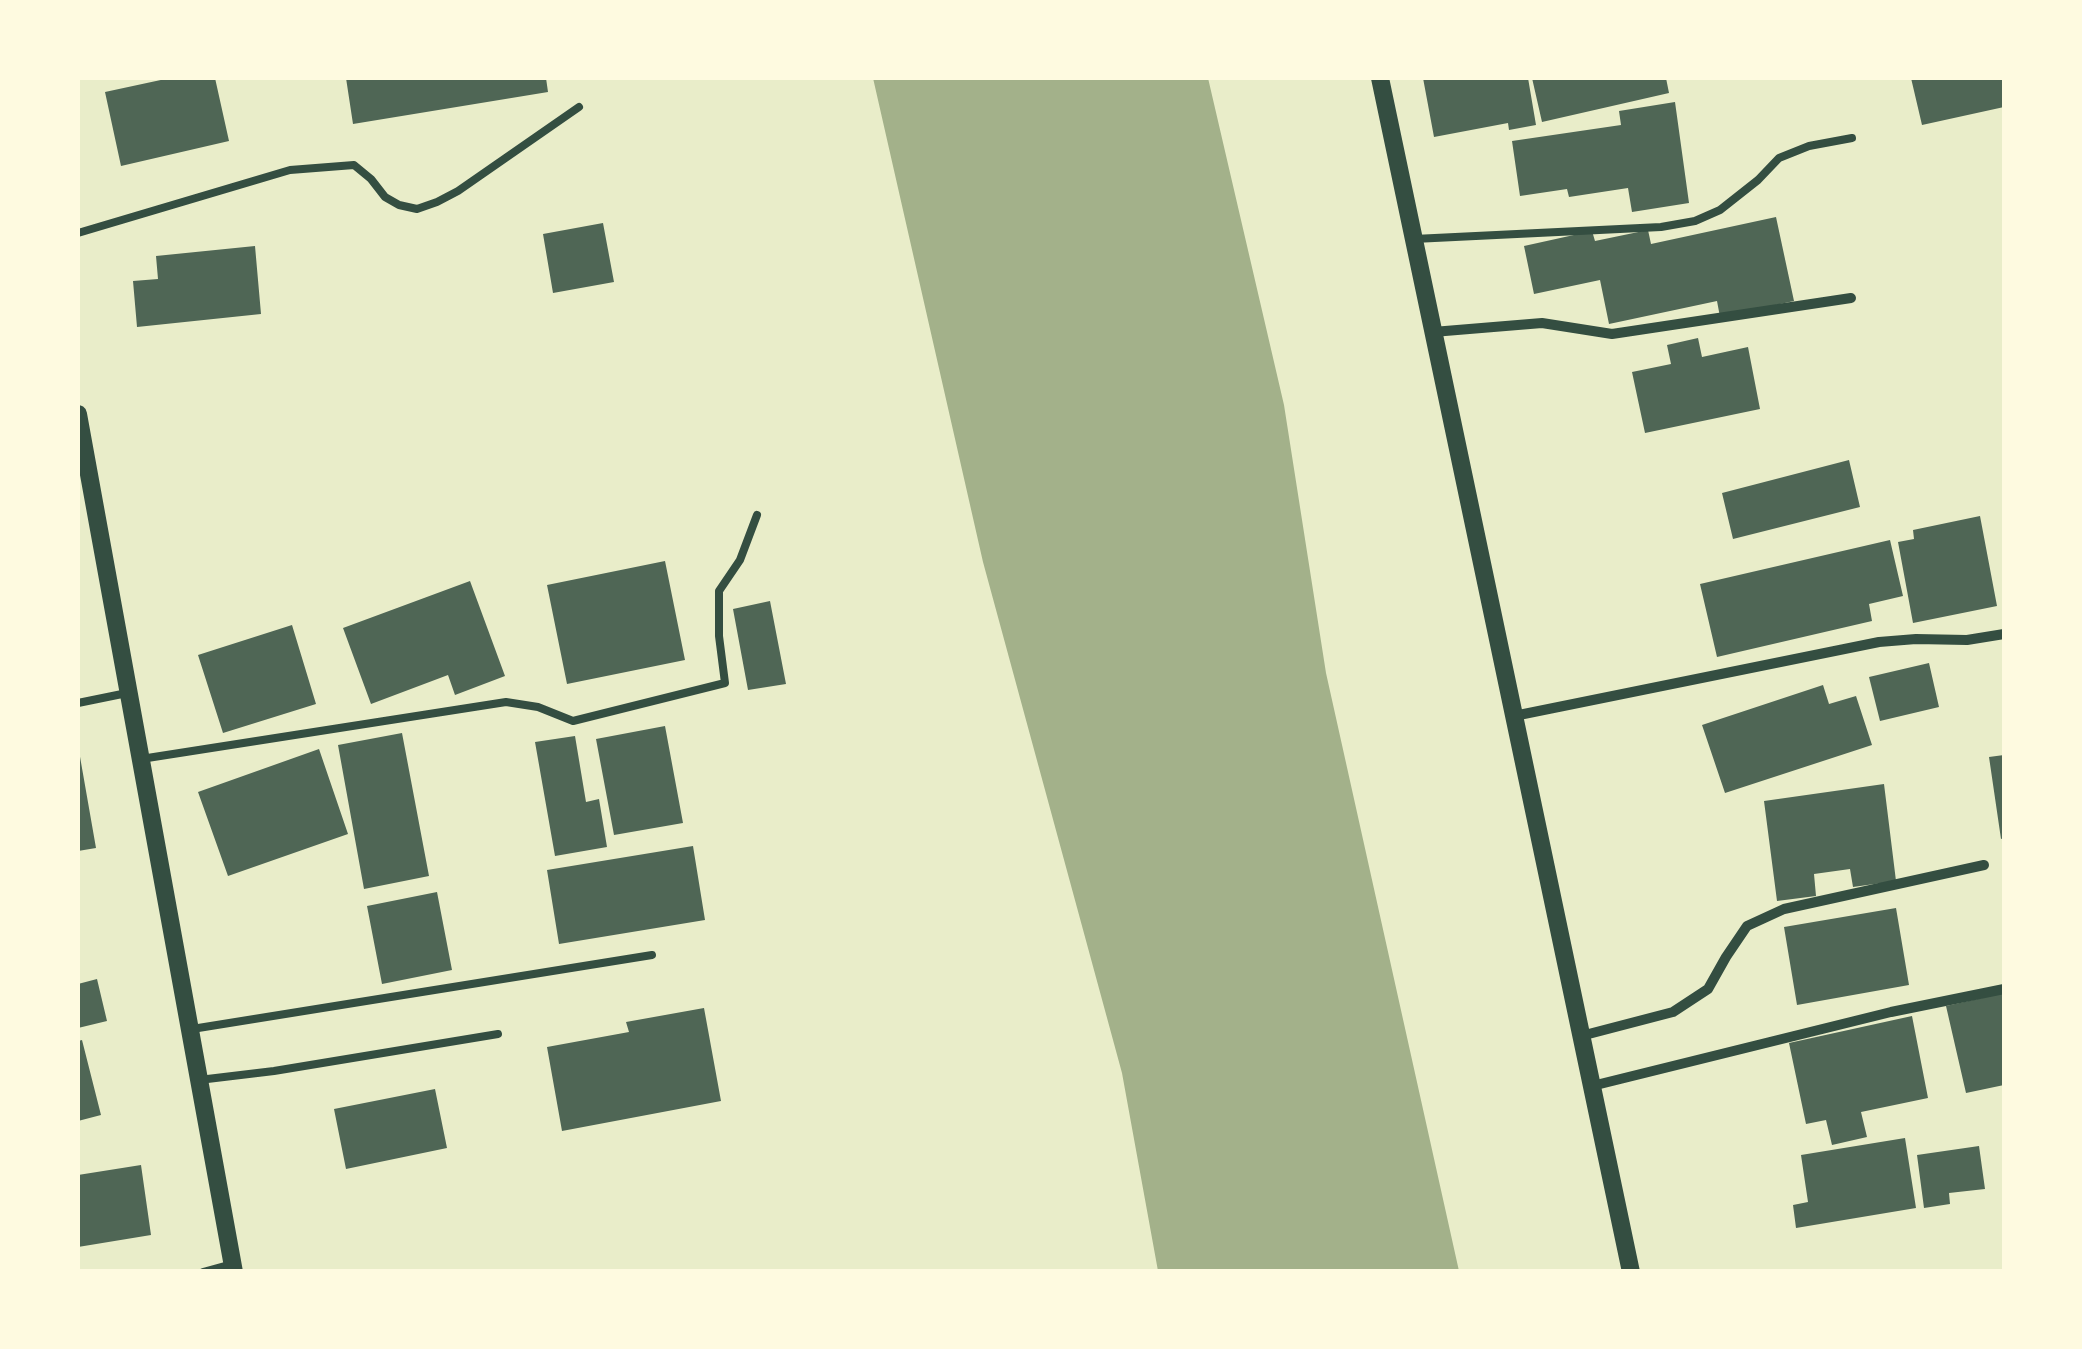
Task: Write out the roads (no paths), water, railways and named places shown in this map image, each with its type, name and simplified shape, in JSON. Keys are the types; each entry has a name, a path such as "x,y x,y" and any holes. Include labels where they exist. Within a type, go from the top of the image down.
{"street":[{"path":"1380,78 1631,1272"},
{"path":"1433,332 1542,323 1612,334 1851,298"},
{"path":"78,414 233,1268"},
{"path":"1514,716 1879,642 1967,640 2004,634"},
{"path":"1581,1036 1673,1012 1708,989 1748,926 1784,910 1984,865"},
{"path":"1592,1086 1890,1012 2004,989"}],"lane":[{"path":"78,234 290,170 354,165 385,197 399,205 417,208 458,191 578,107"},
{"path":"1414,239 1661,227 1695,221 1720,210 1779,158 1809,146 1852,138"},
{"path":"140,759 506,702 538,707 573,721 725,683 719,591 740,560 757,515"},
{"path":"78,703 130,693"},
{"path":"190,1029 652,955"},
{"path":"199,1080 498,1034"},
{"path":"203,1272 233,1268"}]}
